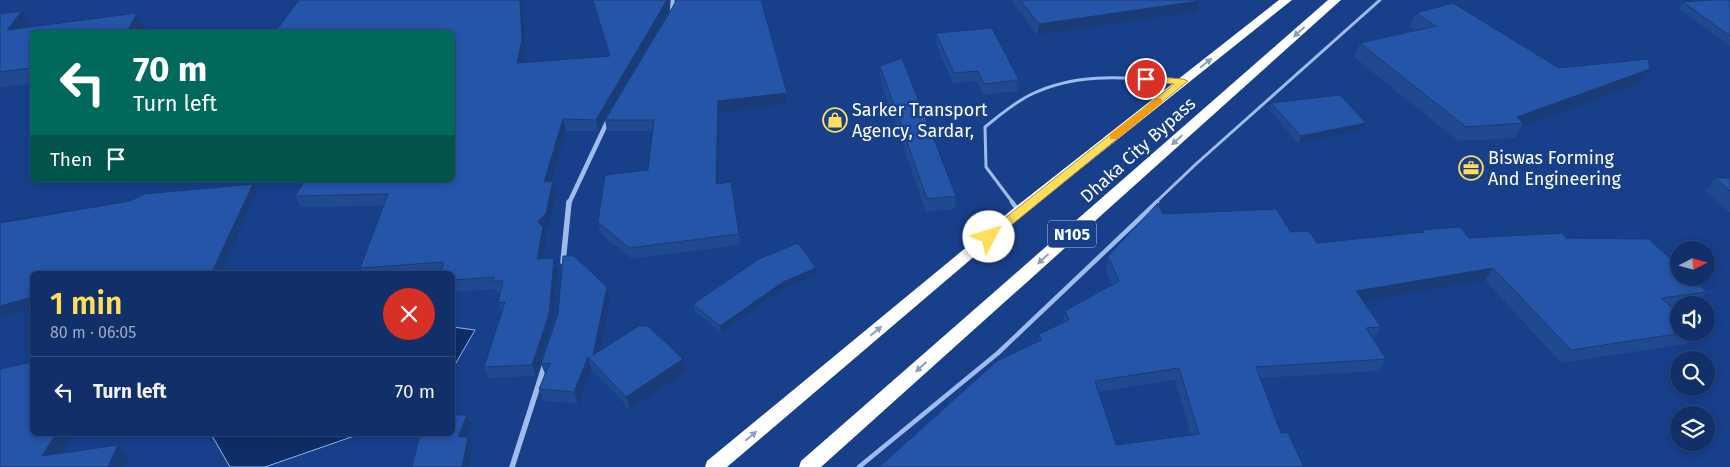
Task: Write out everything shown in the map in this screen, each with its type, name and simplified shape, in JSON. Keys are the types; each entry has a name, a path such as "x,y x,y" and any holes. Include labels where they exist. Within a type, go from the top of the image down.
{"highway":[{"path":"714,467 1019,211 1286,0"},
{"name":"Dhaka City Bypass","path":"808,467 1335,0"}],"street":[{"path":"668,19 673,11 673,0"},
{"path":"563,268 569,200 610,116"},
{"path":"512,467 548,354"}],"lane":[{"path":"859,467 998,353 1196,164 1380,0"},
{"path":"1019,211 986,167 985,127 1007,107 1033,92 1068,80 1108,77 1183,81"}],"water":[{"path":"455,327 475,330 455,365"},
{"path":"212,436 354,436 265,467 230,467"}],"building":[{"path":"299,0 520,0 522,41 517,63 610,56 593,0 667,0 596,120 563,119 544,182 553,181 546,213 538,222 543,227 537,259 554,258 549,314 532,365 484,367 505,302 498,303 503,281 492,281 494,277 455,280 455,271 441,271 444,262 360,268 388,194 295,196 304,182 455,182 455,30 276,30"},
{"path":"675,0 761,0 787,93 718,101 716,184 731,182 739,234 629,248 598,222 605,175 648,170 654,120 605,120 675,3"},
{"path":"1020,0 1197,0 1199,1 1039,24"},
{"path":"1730,0 1730,36 1683,2"},
{"path":"1453,3 1559,68 1648,59 1650,69 1517,117 1523,123 1466,127 1360,43 1436,26 1416,13"},
{"path":"22,11 7,30 137,13 128,30 30,30 30,68 0,72 0,14"},
{"path":"992,28 1019,80 984,84 978,71 954,73 936,33"},
{"path":"902,58 956,196 927,199 880,66"},
{"path":"1340,95 1366,123 1301,136 1271,103"},
{"path":"1715,178 1730,178 1730,191"},
{"path":"253,184 212,271 30,271 30,298 0,306 0,223 130,201 144,194"},
{"path":"1158,203 1163,214 1276,209 1291,232 1309,231 1317,243 1460,227 1469,238 1562,233 1566,238 1649,239 1670,259 1670,286 1700,286 1707,292 1661,298 1670,306 1670,335 1571,350 1493,268 1356,291 1381,327 1366,328 1386,359 1256,367 1281,433 1288,433 1304,467 879,467 997,361 1041,340 1039,334 1069,320 1065,311 1119,281 1108,256","holes":["1179,368 1199,434 1116,445 1095,381"]},
{"path":"798,243 816,268 783,282 720,326 693,304 759,259"},
{"path":"563,256 574,256 607,287 593,355 639,326 648,326 683,359 626,397 588,357 574,392 539,389 550,363 541,364 558,314"},
{"path":"30,362 30,436 55,436 42,456 118,445 108,467 0,467 0,369"},
{"path":"455,415 467,415 458,437 468,437 462,467 412,467 420,436 455,436"}],"slow traffic":[{"path":"1114,136 1158,101"}],"place":[{"name":"Sarker Transport Agency, Sardar,","path":"835,120"},
{"name":"Biswas Forming And Engineering","path":"1471,168"}],"route":[{"path":"989,237 1183,81 1146,79"}]}
